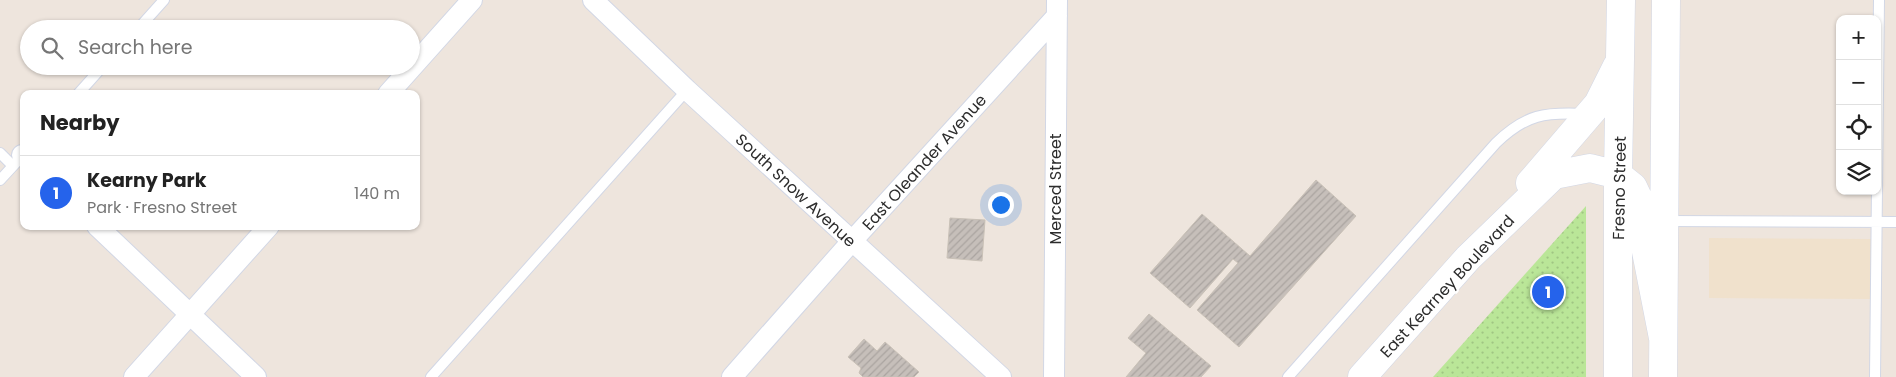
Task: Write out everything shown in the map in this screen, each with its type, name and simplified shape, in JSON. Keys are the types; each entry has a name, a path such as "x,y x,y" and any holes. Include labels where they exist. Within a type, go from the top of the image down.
{"main road":[{"name":"Fresno Street","path":"1618,377 1618,175 1622,0"},
{"path":"1663,377 1666,221 1666,0"},
{"path":"1468,258 1589,115 1611,81 1621,56"},
{"name":"East Kearney Boulevard","path":"1362,377 1468,258 1554,175 1590,168 1618,175"},
{"path":"1618,175 1633,187 1642,206 1642,232 1663,338"}],"street":[{"path":"420,58 472,0"},
{"name":"South Snow Avenue","path":"592,0 687,90 1001,377"},
{"name":"East Oleander Avenue","path":"732,377 1057,8"},
{"name":"Merced Street","path":"1054,377 1057,8"},
{"path":"392,90 405,75"},
{"path":"101,230 256,377"},
{"path":"134,377 265,230"}],"lane":[{"path":"146,20 164,0"},
{"path":"1875,377 1879,0"},
{"path":"82,90 96,75"},
{"path":"431,377 687,90"},
{"path":"1288,377 1496,142 1514,126 1552,112 1589,115"},
{"path":"0,153 20,158"},
{"path":"0,180 20,159"},
{"path":"1666,221 1896,222"}],"shaded area":[{"path":"1709,238 1872,239 1871,299 1709,298"}],"green space":[{"path":"1586,206 1586,377 1433,377"}],"building":[{"path":"1316,180 1356,216 1239,347 1197,310 1238,263 1233,259 1190,308 1150,273 1202,214 1250,256"},
{"path":"950,218 985,220 982,261 947,258"},
{"path":"1149,314 1211,366 1201,377 1126,377 1146,353 1128,338"},
{"path":"864,339 877,351 885,342 919,372 914,377 863,377 859,373 861,368 848,357"}],"place":[{"name":"Kearny Park","path":"1548,292"}]}
